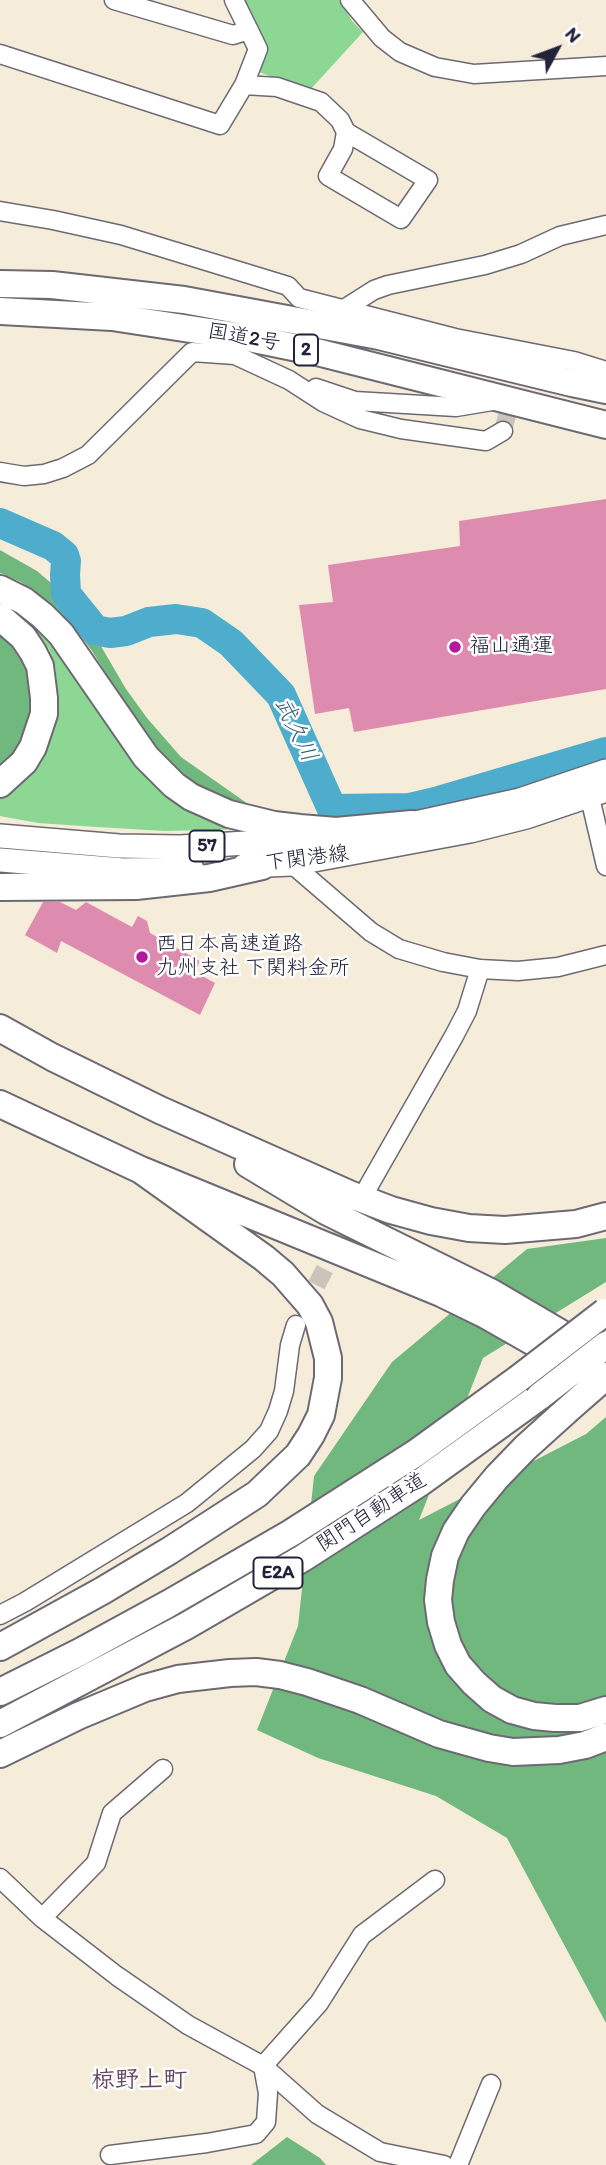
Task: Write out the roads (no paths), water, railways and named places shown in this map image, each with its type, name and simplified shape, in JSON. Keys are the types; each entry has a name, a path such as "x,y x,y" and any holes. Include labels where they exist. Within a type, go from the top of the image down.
{"highway":[{"name":"国道2号","path":"0,284 52,285 184,300 379,336 606,390"},
{"name":"国道2号","path":"0,311 113,317 249,338 317,352 606,425"},
{"path":"0,589 43,616 61,635 146,757 174,785 191,797 229,814 274,825 336,831 412,824"},
{"path":"0,617 23,637 40,666 44,714 33,747 24,762 0,784"},
{"path":"0,887 136,886 209,878 262,866"},
{"path":"0,1028 51,1057 160,1110 391,1210 469,1228 505,1230 576,1224 606,1216"},
{"path":"0,1042 51,1057"},
{"path":"7,1109 141,1170 441,1293 526,1337 606,1388"},
{"path":"160,1110 305,1199 503,1300 599,1366 566,1411 525,1448 473,1506 456,1531 445,1556 438,1600 448,1645 458,1665 492,1699 512,1710 534,1716 580,1718 606,1710"},
{"path":"0,1647 169,1552 257,1494 298,1455 321,1415 328,1378 328,1358 319,1322 310,1305 283,1273 141,1170"},
{"name":"関門自動車道","path":"0,1692 168,1604 291,1533 416,1453 606,1311"},
{"name":"E2A","path":"599,1366 606,1345"},
{"name":"関門自動車道","path":"0,1724 186,1626 303,1558 421,1482 540,1396 599,1366"},
{"path":"0,1754 78,1716 145,1688 178,1679 256,1672 307,1682 360,1700 439,1734 489,1748 513,1752 559,1751 606,1737"}],"main road":[{"name":"下関港線","path":"0,835 97,845 180,847 296,842 344,837 412,824 597,784"},
{"name":"下関港線","path":"0,860 123,870 184,870 292,864 470,831 526,817 597,784"}],"street":[{"path":"114,0 233,35 249,30"},
{"path":"0,54 220,125 244,85 258,49 234,0"},
{"path":"350,0 382,38 400,51 435,67 474,74 606,66"},
{"path":"244,85 277,87 321,102 340,120 346,132 428,180 401,219 328,176 343,149 346,132"},
{"path":"0,211 121,234 288,286 299,299 522,356 574,361 606,371"},
{"path":"344,309 374,290 388,285 485,265 521,254 560,236 606,225"},
{"path":"0,472 24,476 44,474 88,455 192,352 235,355 289,380 355,401 456,407 502,399"},
{"path":"289,380 323,402 360,419 401,429 486,441 503,431"},
{"path":"597,784 606,866"},
{"path":"292,864 371,932 400,949 443,962 480,969 539,969 606,955"},
{"path":"368,1187 467,1011 480,969"},
{"path":"0,1615 187,1503 253,1449 269,1431 278,1411 296,1325"},
{"path":"42,1918 96,1863 112,1813 163,1769"},
{"path":"0,1878 42,1918 117,1976 188,2025 263,2066 317,2115 380,2152 444,2165"},
{"path":"263,2066 319,2003 362,1935 435,1880"},
{"path":"110,2155 256,2134 266,2122 268,2093 263,2066"},
{"path":"458,2165 491,2084"}],"waterway":[{"name":"武久川","path":"0,523 53,546 64,555 66,594 95,630 110,633 126,631 149,622 176,619 202,623 231,643 281,695 332,809 409,808 606,752"}],"tunnel":[{"path":"503,431 521,360"},
{"path":"304,1309 354,1213"}],"place":[{"name":"福山通運","path":"455,647"},
{"name":"西日本高速道路 九州支社 下関料金所","path":"142,957"}],"district":[{"name":"椋野上町","path":"139,2081"}]}
